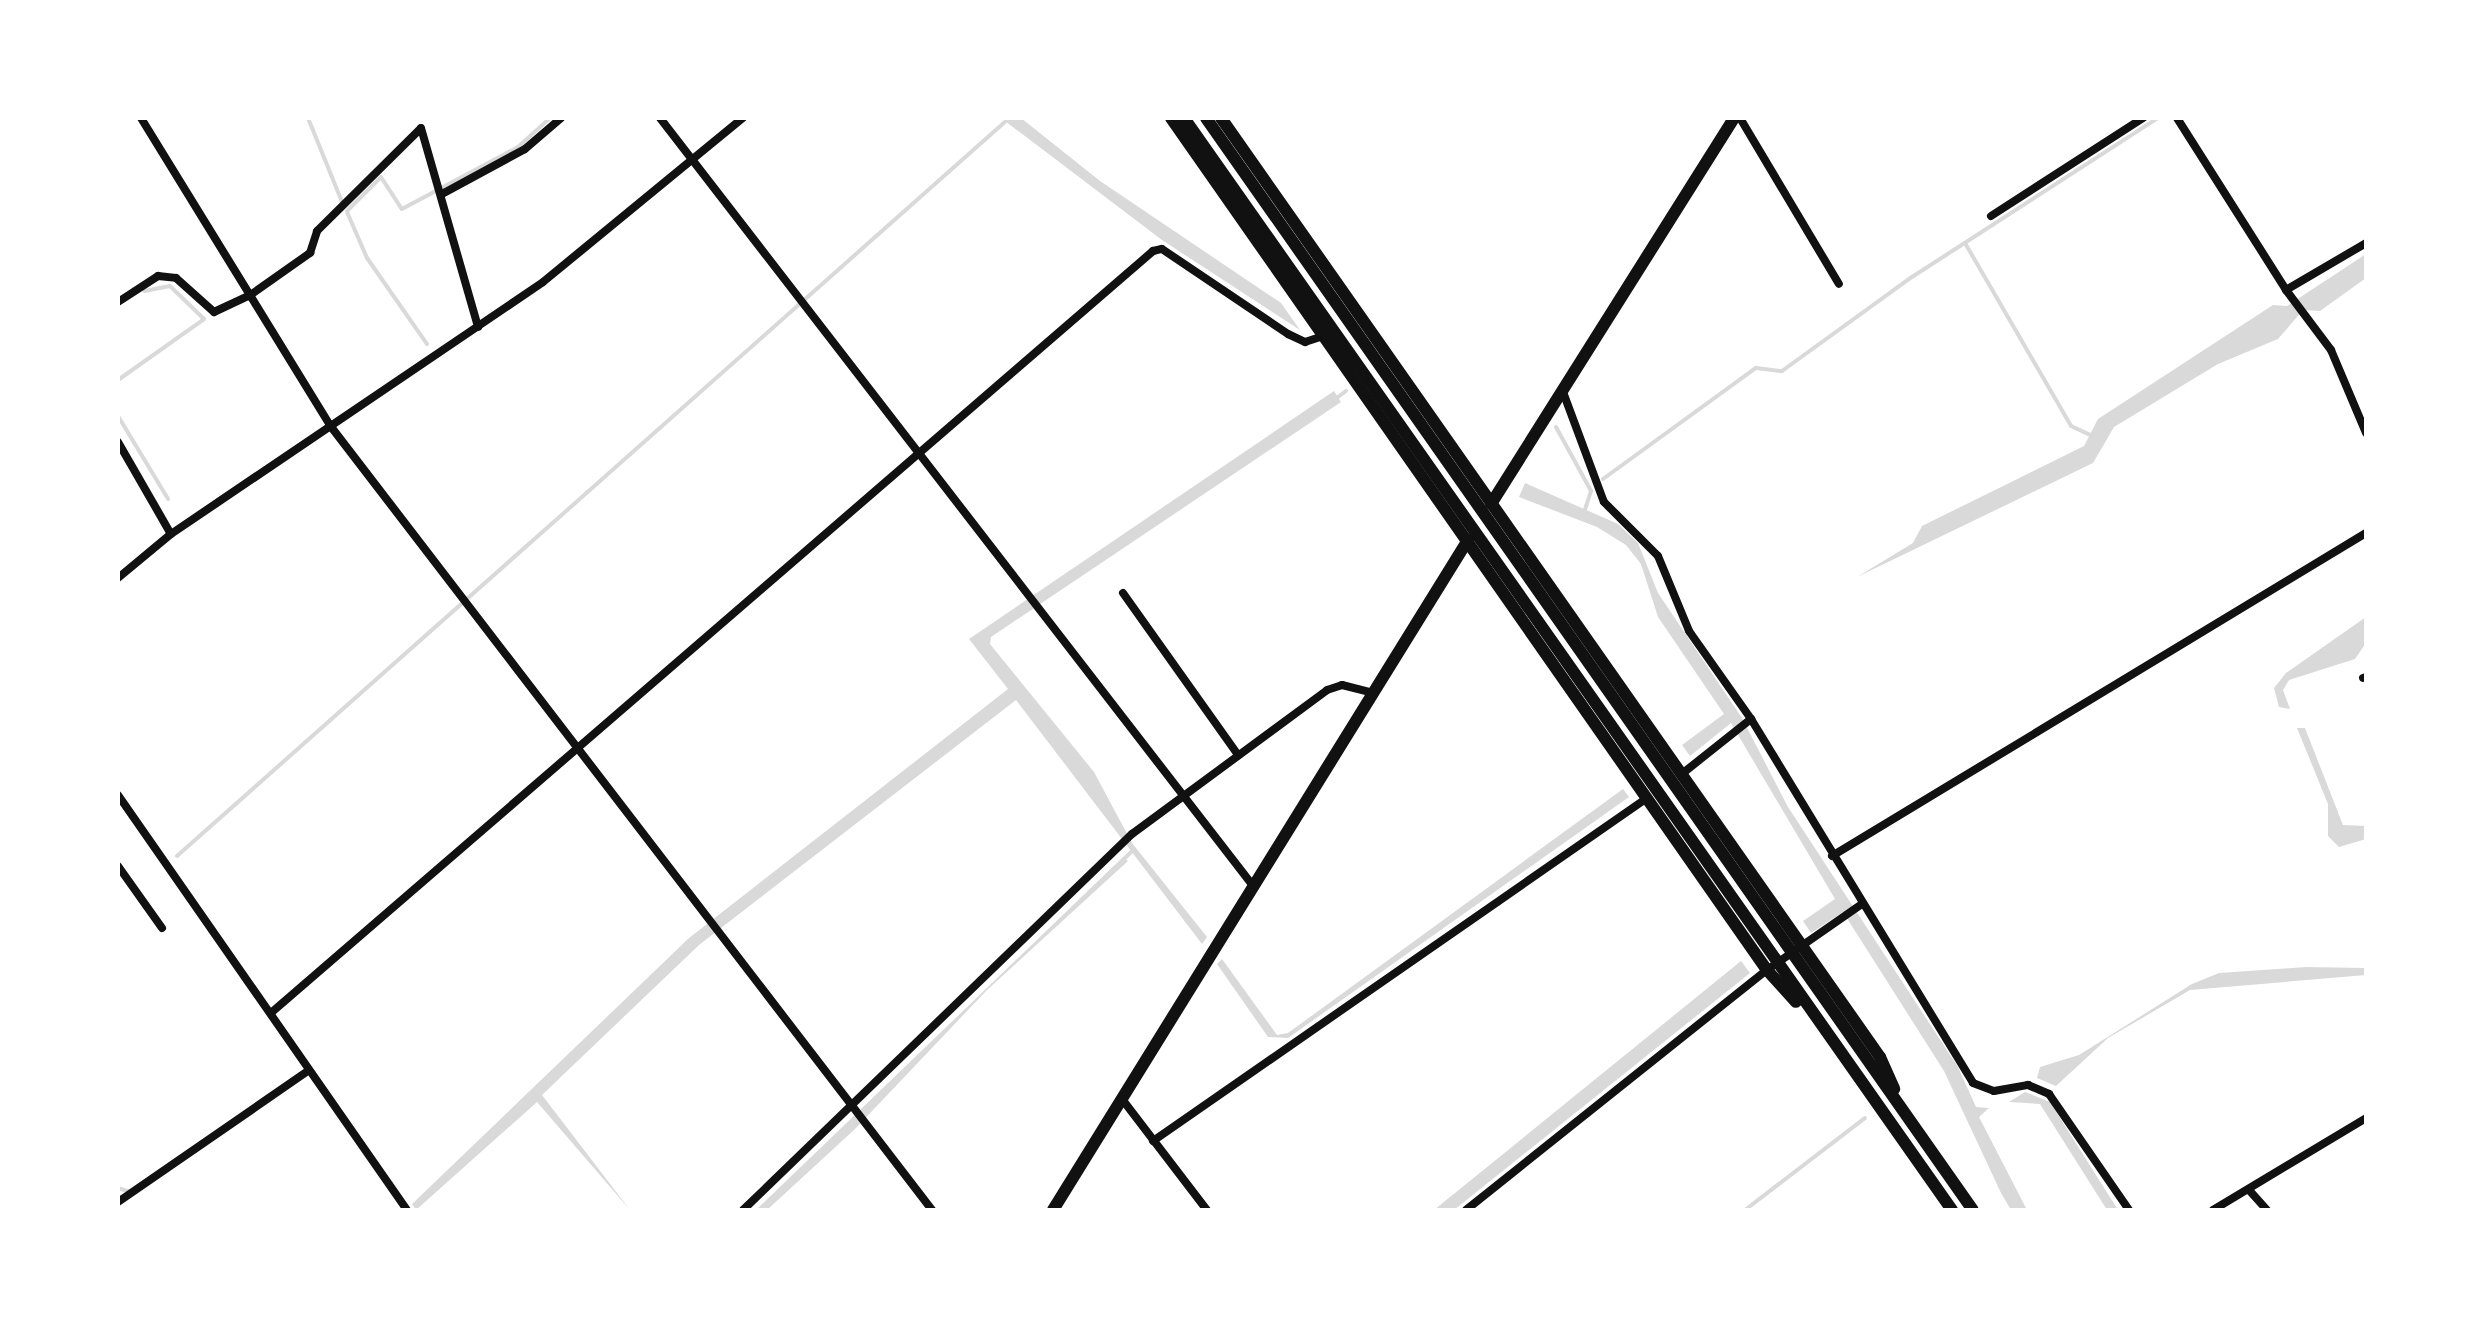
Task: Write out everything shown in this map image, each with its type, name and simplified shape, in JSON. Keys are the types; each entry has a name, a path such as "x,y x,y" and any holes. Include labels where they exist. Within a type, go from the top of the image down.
{"main road":[{"path":"1171,118 1320,337 1766,970 1824,1033"},
{"path":"1184,118 1952,1210"},
{"path":"1206,118 1973,1210"},
{"path":"1221,118 1880,1057 1907,1118"},
{"path":"1052,1210 1371,692 1736,118"}],"street":[{"path":"141,118 332,428 932,1210"},
{"path":"441,189 526,149 561,118"},
{"path":"660,118 1254,887"},
{"path":"118,578 171,534 478,327 743,118"},
{"path":"1736,118 1839,284"},
{"path":"1992,216 2142,118"},
{"path":"2177,118 2354,393 2366,434"},
{"path":"118,302 158,276 176,278 214,312 249,296 310,254 318,232 421,128 478,327"},
{"path":"2288,294 2366,243"},
{"path":"272,1012 1153,251 1162,248 1288,334 1305,342 1320,337"},
{"path":"2354,393 2366,387"},
{"path":"1562,392 1604,502 1648,542 1689,631 1751,719 1862,904 1906,965 1973,1083 1994,1090 2028,1085 2049,1094 2129,1210"},
{"path":"118,442 171,534"},
{"path":"1832,856 2366,534"},
{"path":"1122,594 1238,756"},
{"path":"743,1210 1132,834 1328,690 1342,686 1371,692"},
{"path":"1683,773 1751,719"},
{"path":"118,796 407,1210"},
{"path":"1152,1141 1647,798"},
{"path":"118,866 162,928"},
{"path":"1466,1210 1766,970 1862,904"},
{"path":"121,1200 308,1071"},
{"path":"1121,1098 1207,1210"},
{"path":"2213,1210 2249,1190 2260,1177 2366,1118"},
{"path":"2249,1190 2267,1210"}],"shaded area":[{"path":"1001,118 1021,118 1100,181 1281,303 1300,330 1162,240"},
{"path":"2366,254 2366,278 2320,311 2303,310 2278,339 2218,364 2114,427 2093,463 1857,577 1913,543 1922,526 2084,446 2098,419 2273,305 2287,306"},
{"path":"1334,391 1341,402 991,637 990,644 1094,772 1132,843 1207,937 1202,944 1016,700 699,945 542,1095 630,1210 537,1102 416,1210 412,1204 689,938 1008,689 969,639"},
{"path":"1525,483 1618,524 1638,543 1658,593 1742,718 1788,807 1958,1067 1976,1107 1989,1108 1979,1117 2027,1210 2011,1210 1944,1071 1843,912 1811,933 1803,921 1835,899 1731,723 1690,756 1682,745 1724,714 1658,617 1641,564 1626,545 1597,527 1519,497"},
{"path":"2366,617 2366,643 2355,659 2289,680 2283,690 2290,709 2279,707 2274,688 2286,673"},
{"path":"2297,728 2305,728 2343,825 2366,826 2366,839 2339,847 2328,836 2328,804"},
{"path":"1623,789 1629,797 1288,1038 1268,1037 1217,964 1222,959 1277,1035 1288,1033"},
{"path":"1123,857 1128,861 987,990 855,1129 767,1210 756,1210"},
{"path":"1741,961 1750,973 1454,1210 1434,1210"},
{"path":"2306,967 2366,968 2366,975 2190,990 2108,1038 2056,1086 2037,1078 2040,1067 2079,1055 2192,984 2219,973"},
{"path":"2025,1092 2050,1102 2118,1210 2107,1210 2040,1104 2009,1102"}],"waterway":[{"path":"308,118 343,204"},
{"path":"347,211 381,177 402,209 518,147 550,118"},
{"path":"1603,479 1756,368 1782,371 1912,277 2158,118"},
{"path":"177,856 1005,122"},
{"path":"347,212 367,258 427,344"},
{"path":"1965,243 2071,426 2090,435"},
{"path":"118,380 204,319 170,286 144,291"},
{"path":"1338,397 1346,391"},
{"path":"118,416 168,499"},
{"path":"1556,427 1591,491 1584,513"},
{"path":"1124,859 1134,849"},
{"path":"1745,1210 1865,1118"},
{"path":"118,1188 130,1192"}]}
